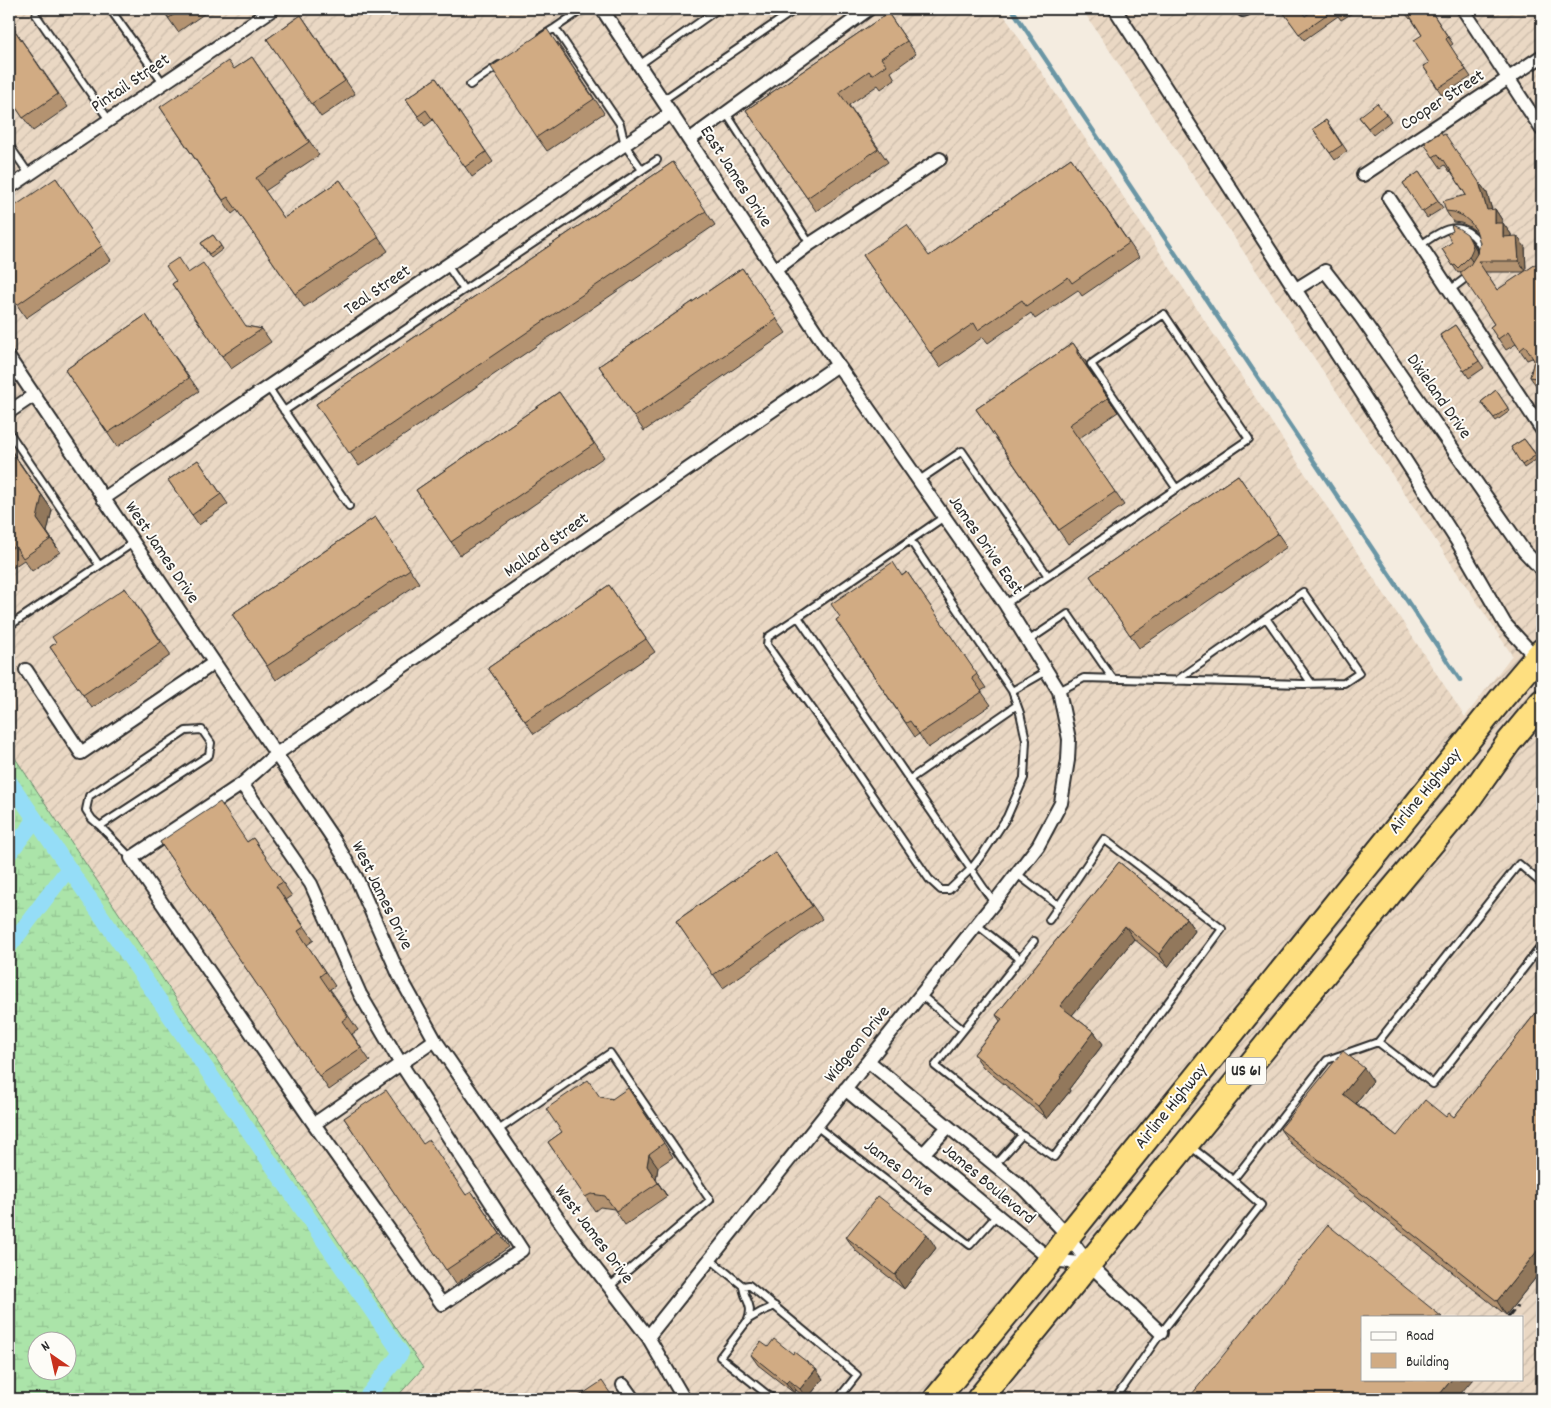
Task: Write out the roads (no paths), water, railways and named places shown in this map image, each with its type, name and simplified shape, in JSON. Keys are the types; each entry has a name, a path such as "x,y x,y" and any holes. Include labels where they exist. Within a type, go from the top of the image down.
{"highway":[{"name":"Airline Highway","path":"936,1399 1051,1260 1068,1236 1502,698 1540,658"},
{"name":"Airline Highway","path":"980,1399 1390,893 1467,801 1509,742 1542,702"}],"street":[{"name":"Pintail Street","path":"9,188 273,9"},
{"name":"East James Drive","path":"602,9 838,365"},
{"path":"689,140 869,9"},
{"path":"1115,9 1457,541 1505,624 1540,658"},
{"path":"1463,9 1542,130"},
{"name":"Cooper Street","path":"1363,175 1542,56"},
{"name":"Teal Street","path":"104,499 671,113"},
{"path":"775,270 810,244 940,159"},
{"path":"1389,198 1542,430"},
{"name":"Dixieland Drive","path":"1296,290 1325,271 1360,316 1524,551 1542,570"},
{"name":"West James Drive","path":"9,358 334,840 356,877 399,975 435,1040 568,1233 648,1337 684,1399"},
{"name":"James Drive East","path":"838,365 1005,604 1059,691 1069,739 1068,760"},
{"name":"Mallard Street","path":"131,858 242,784 276,755 838,365"},
{"path":"9,412 34,395"},
{"path":"26,670 81,753 214,663"},
{"name":"Widgeon Drive","path":"648,1337 1038,846 1061,802 1068,760"},
{"path":"131,858 314,1124 442,1304 522,1250 401,1064 360,994 311,884 242,784"},
{"path":"314,1124 435,1040"},
{"path":"868,1061 1022,1187 1068,1236 1089,1264 1161,1333"},
{"name":"James Boulevard","path":"845,1089 1051,1260"},
{"path":"923,1154 948,1127"},
{"path":"1051,1260 1089,1264"},
{"path":"623,1386 633,1399"}],"lane":[{"path":"110,9 164,83"},
{"path":"540,38 583,9"},
{"path":"639,64 718,9"},
{"path":"663,100 796,9"},
{"path":"36,15 109,120"},
{"path":"555,28 620,124 624,145 642,170"},
{"path":"470,85 509,59"},
{"path":"726,113 810,244"},
{"path":"9,145 29,174"},
{"path":"284,411 657,160"},
{"path":"1420,245 1448,228 1461,228 1477,239 1482,249 1483,258"},
{"path":"447,265 464,290"},
{"path":"1450,290 1479,266"},
{"path":"1005,604 1249,439 1164,314 1091,364 1176,488"},
{"path":"268,387 350,506"},
{"path":"9,432 99,565"},
{"path":"918,481 962,451 1048,576"},
{"path":"910,540 1012,692 1026,740 1024,778 1007,817 971,869 949,890 941,890 929,880 767,645 768,637 798,617 910,540 944,517"},
{"path":"9,626 133,543"},
{"path":"1059,691 1084,678 1176,681 1312,684 1344,683 1359,673 1303,592 1176,681"},
{"path":"1028,641 1068,614 1113,679"},
{"path":"798,617 994,903"},
{"path":"1266,618 1312,684"},
{"path":"1012,692 1047,671"},
{"path":"910,780 1017,705"},
{"path":"100,826 209,755 211,743 202,730 186,731 89,796 86,810 92,819 131,858"},
{"path":"1034,941 934,1066 1022,1135 1054,1157 1222,928 1104,839 1049,920"},
{"path":"1233,1180 1327,1060 1378,1042 1519,864 1542,884"},
{"path":"1017,874 1058,906"},
{"path":"977,925 1020,959"},
{"path":"1378,1042 1433,1084 1542,946"},
{"path":"921,995 963,1030"},
{"path":"497,1131 610,1053 710,1200 609,1287"},
{"name":"James Drive","path":"816,1126 970,1245 997,1215"},
{"path":"995,1165 1022,1135"},
{"path":"1115,1399 1161,1333 1261,1205 1187,1144"},
{"path":"710,1259 743,1286 749,1285 857,1375 838,1399"},
{"path":"743,1286 743,1292 751,1309 748,1320"},
{"path":"773,1399 720,1357 748,1320 774,1306"}],"waterway":[{"path":"1012,9 1460,680"},
{"path":"9,781 401,1353 365,1399"},
{"path":"9,854 35,820"},
{"path":"9,947 69,868"}],"railway":[{"path":"1509,1316 1517,1306"}]}
